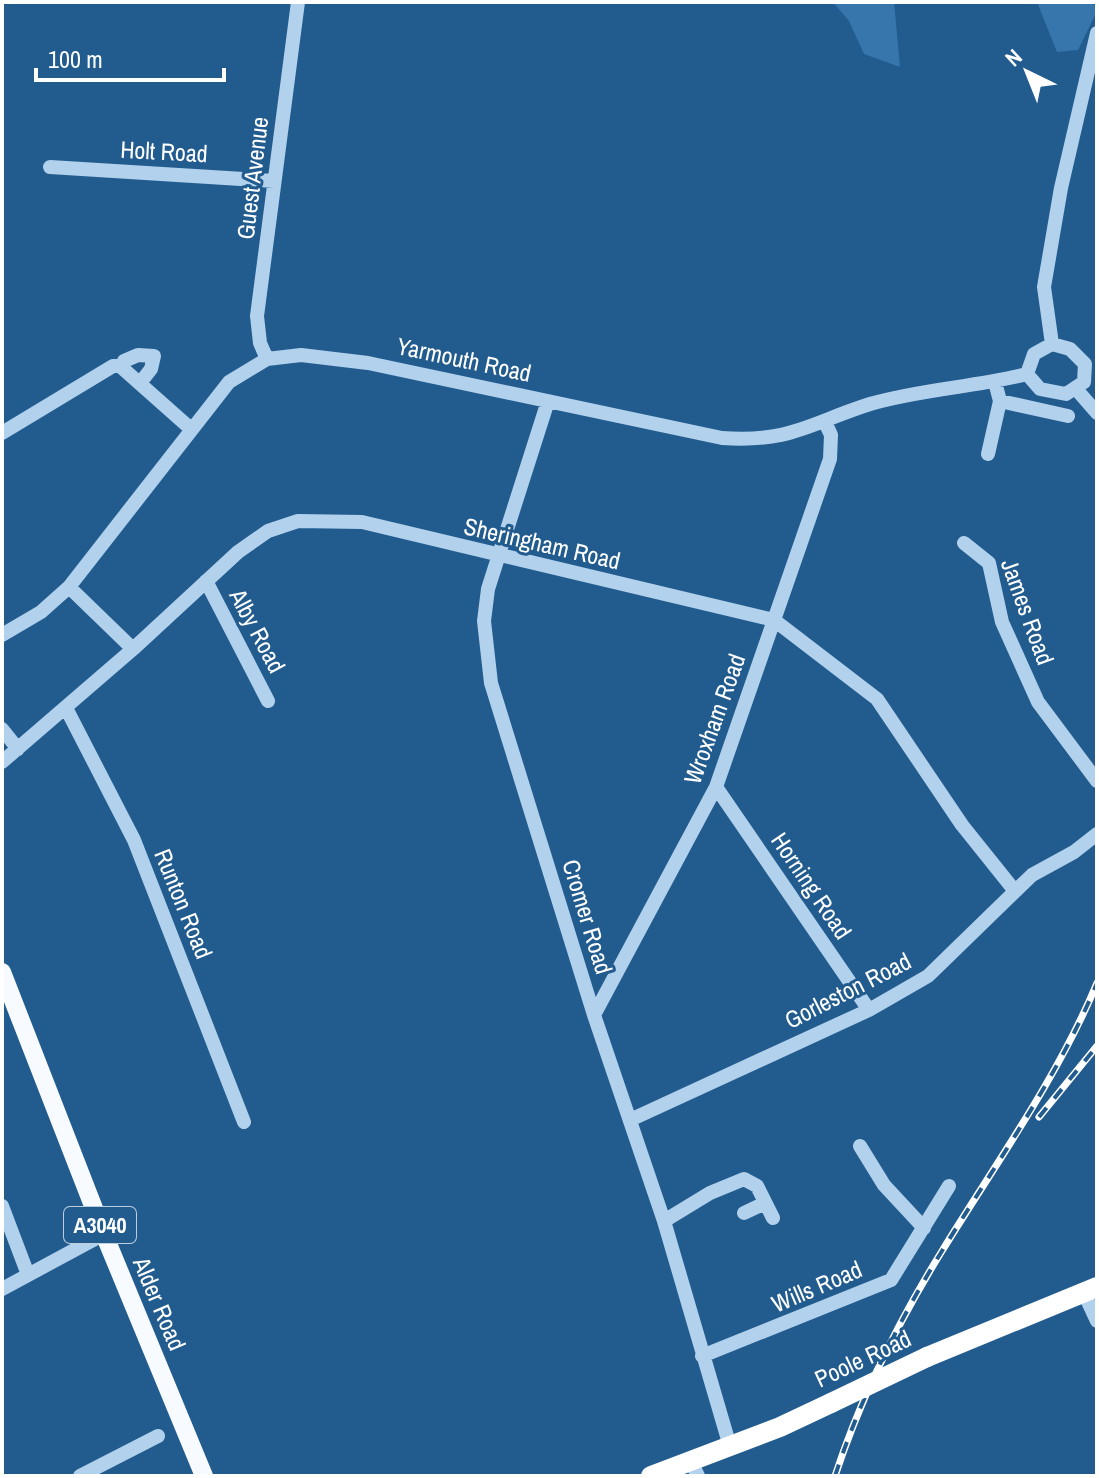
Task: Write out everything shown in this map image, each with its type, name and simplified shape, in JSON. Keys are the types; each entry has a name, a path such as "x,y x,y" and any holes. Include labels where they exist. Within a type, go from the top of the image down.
{"highway":[{"name":"Poole Road","path":"651,1476 694,1468 729,1443 780,1427 927,1357 1090,1290"}],"main road":[{"name":"Alder Road","path":"2,972 104,1234 204,1476"}],"street":[{"name":"Guest Avenue","path":"267,359 260,343 257,316 298,2"},
{"path":"1052,344 1044,287 1061,188 1097,33"},
{"name":"Holt Road","path":"50,167 274,181"},
{"path":"1052,344 1070,349 1091,362 1084,382 1077,390 1054,394 1035,386 1027,374 1034,354 1052,344"},
{"path":"123,368 124,361 130,357 154,356 151,369 140,383"},
{"name":"Yarmouth Road","path":"2,635 41,612 69,587 229,382 267,359 322,356 722,438 767,439 825,422 870,404 1027,374"},
{"path":"2,433 113,366 123,368 191,429"},
{"path":"988,454 1000,401 995,382"},
{"path":"1077,390 1097,413"},
{"name":"Cromer Road","path":"548,401 488,589 484,621 491,683 594,1015 664,1221 729,1443"},
{"path":"1000,401 1068,416"},
{"name":"Wroxham Road","path":"594,1015 716,787 833,449 825,422"},
{"name":"Sheringham Road","path":"2,762 133,649 206,581 268,531 298,521 362,522 774,620 877,699 962,825 1014,890"},
{"name":"James Road","path":"964,543 989,563 1002,622 1038,702 1097,781"},
{"name":"Alby Road","path":"206,581 268,701"},
{"path":"69,587 133,649"},
{"name":"Runton Road","path":"66,708 134,840 244,1122"},
{"path":"2,729 18,749"},
{"name":"Horning Road","path":"716,787 869,1010"},
{"name":"Gorleston Road","path":"630,1120 869,1010 928,976 1014,890 1097,834"},
{"path":"860,1146 884,1185 924,1228"},
{"path":"664,1221 710,1193 744,1179 757,1186 773,1218"},
{"name":"Wills Road","path":"702,1356 891,1280 949,1186"},
{"path":"744,1213 765,1203"},
{"path":"2,1206 27,1272"},
{"path":"2,1289 27,1272 104,1234"},
{"path":"1090,1290 1097,1321"},
{"path":"80,1476 158,1436"}],"shaded area":[{"path":"833,2 894,2 900,67 864,54 849,21"},
{"path":"1037,2 1093,2 1097,11 1078,50 1057,52"}],"railway":[{"path":"835,1476 856,1418 910,1305 1045,1087 1097,983"},
{"path":"1039,1117 1097,1046"}]}
